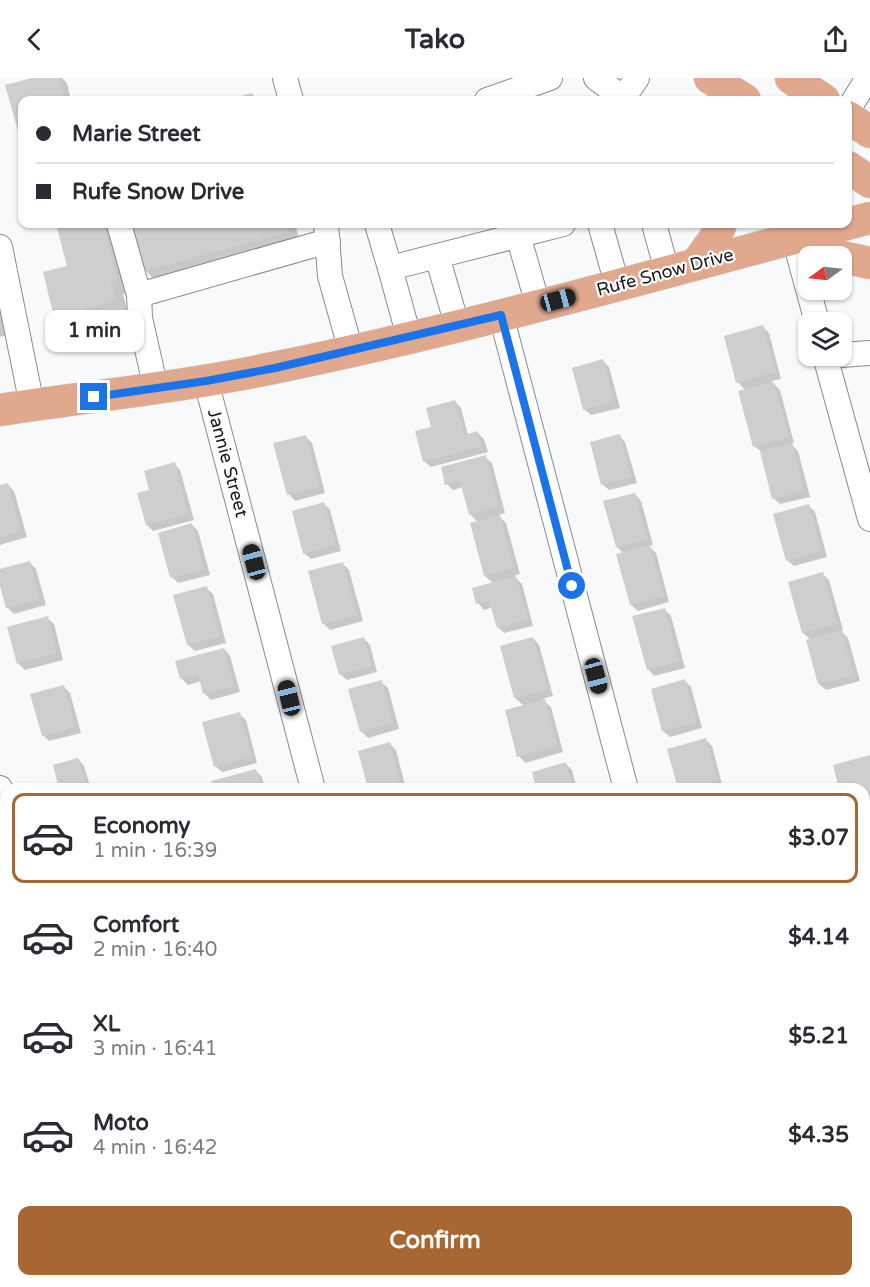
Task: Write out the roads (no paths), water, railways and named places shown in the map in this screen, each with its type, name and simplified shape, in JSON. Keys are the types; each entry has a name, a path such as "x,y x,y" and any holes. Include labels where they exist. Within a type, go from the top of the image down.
{"main road":[{"path":"791,78 818,96"},
{"path":"717,87 736,96"},
{"path":"852,120 870,132"},
{"path":"852,170 870,182"},
{"name":"Rufe Snow Drive","path":"852,223 870,218"},
{"path":"697,263 716,238 720,228"},
{"name":"Rufe Snow Drive","path":"0,410 206,381 351,351 501,315 832,228"},
{"path":"801,236 816,246"},
{"path":"852,260 870,263"}],"street":[{"path":"285,78 290,96"},
{"path":"498,96 550,78"},
{"path":"596,78 620,96"},
{"path":"626,96 637,78"},
{"path":"852,104 870,80"},
{"path":"120,228 139,295 140,318 156,389"},
{"path":"378,228 409,337"},
{"path":"390,268 547,228"},
{"path":"601,228 617,284"},
{"path":"655,228 667,271"},
{"path":"139,295 327,232 330,276 351,351"},
{"path":"519,235 538,305"},
{"path":"801,236 815,312"},
{"path":"0,247 32,405"},
{"path":"437,256 457,325"},
{"path":"501,315 624,783"},
{"path":"852,354 870,353"},
{"path":"835,366 870,519"},
{"name":"Jannie Street","path":"206,381 311,783"}]}
